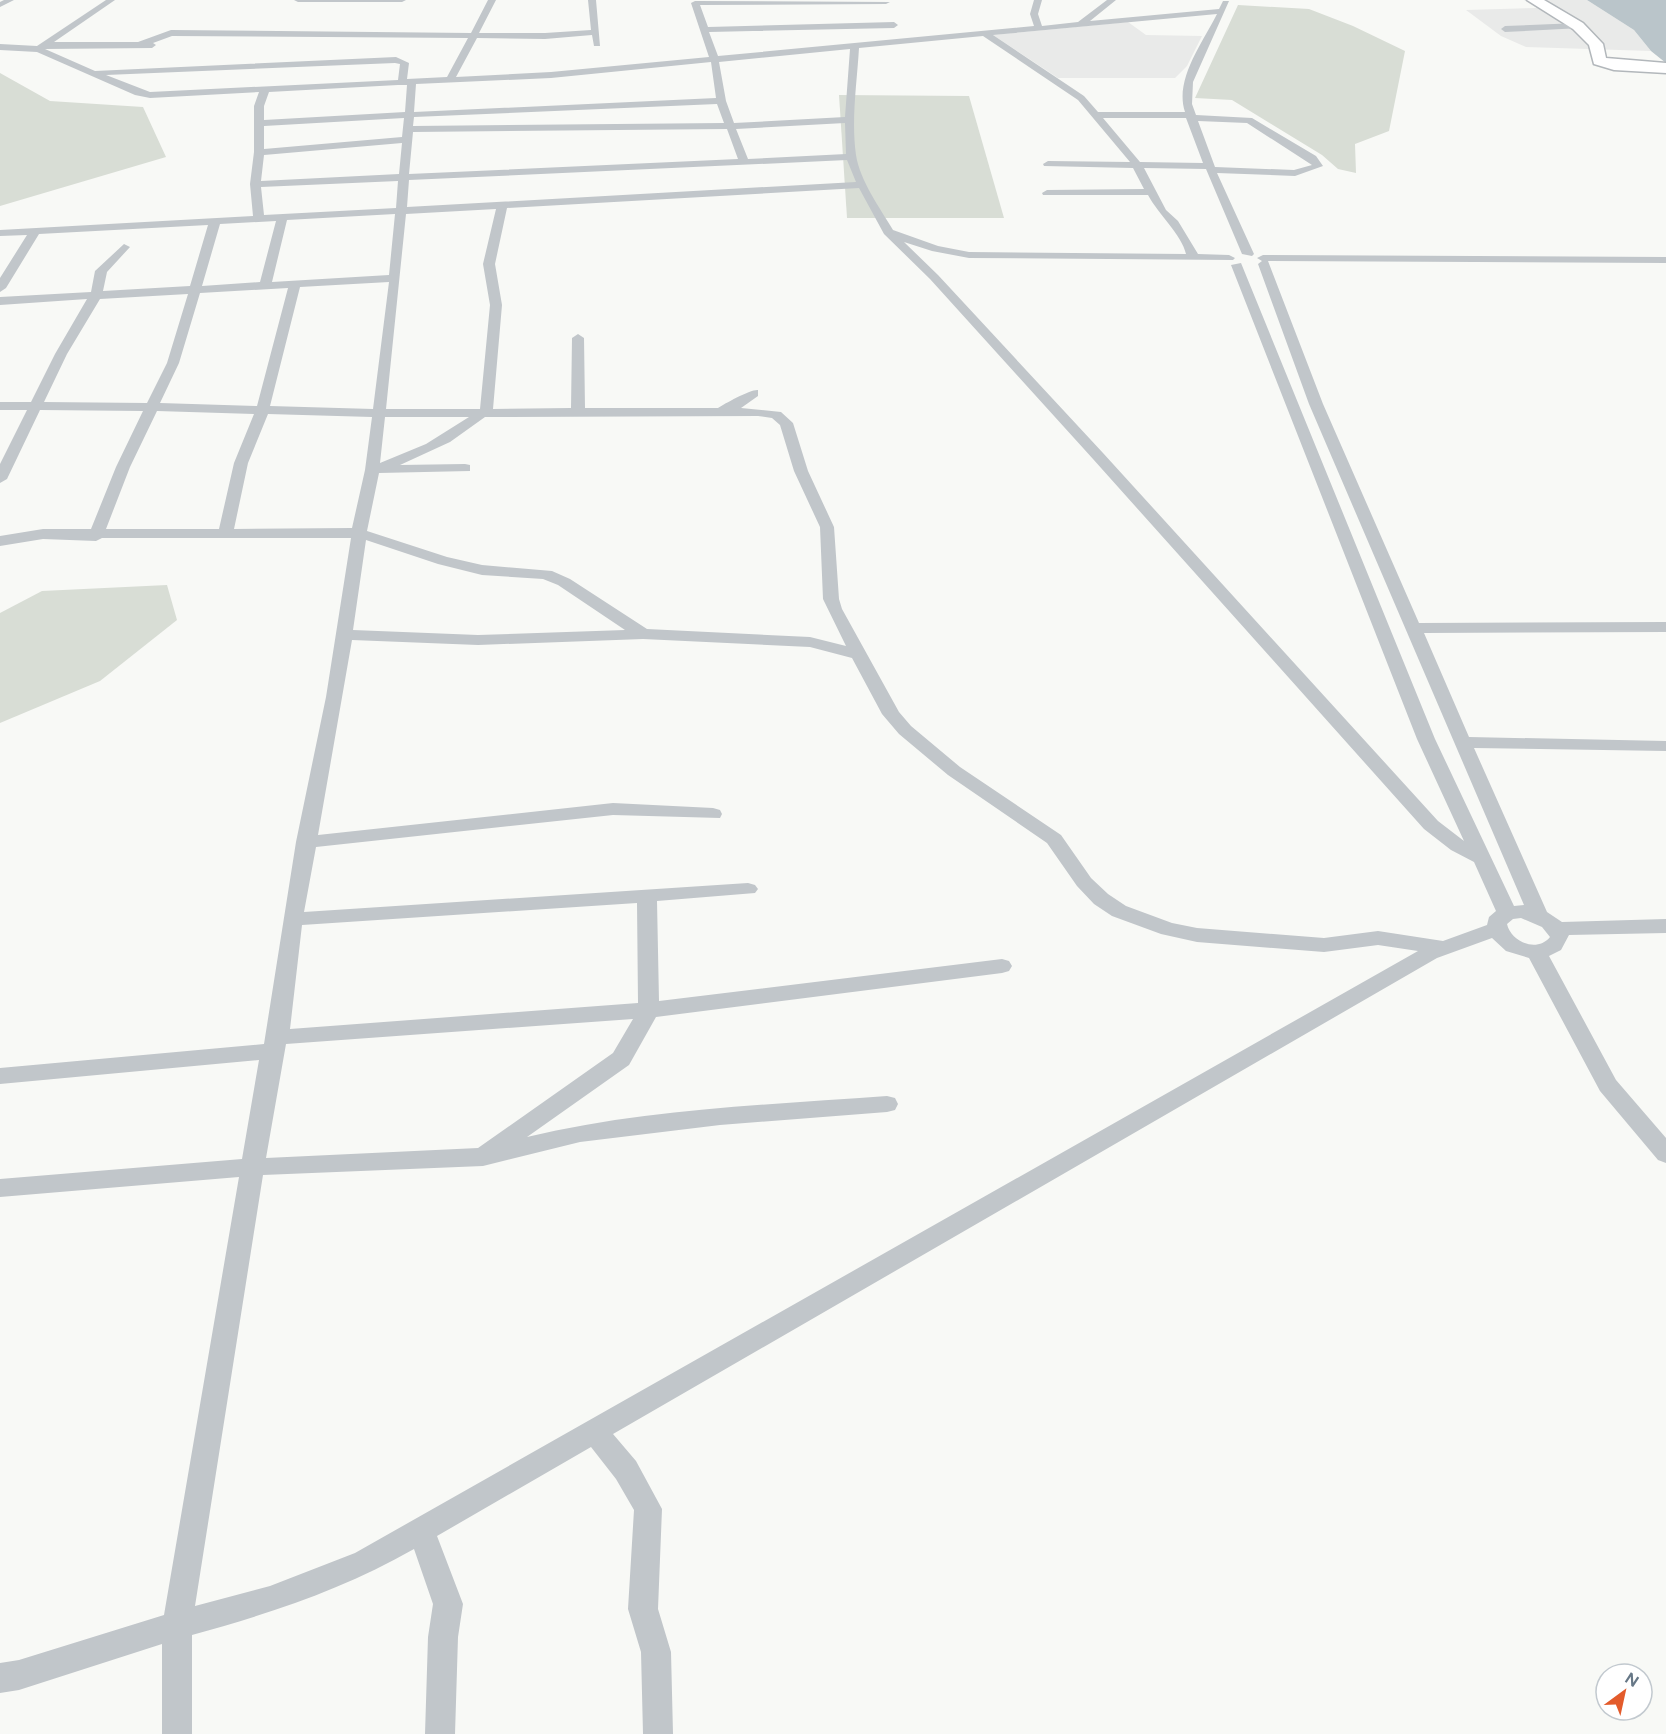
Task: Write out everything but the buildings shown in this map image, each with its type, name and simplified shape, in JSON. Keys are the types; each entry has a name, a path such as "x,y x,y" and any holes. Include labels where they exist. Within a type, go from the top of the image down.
{"highway":[{"path":"1533,0 1578,26 1596,44 1599,61 1614,65 1666,68"}],"street":[{"path":"0,5 10,0"},
{"path":"43,47 111,0"},
{"path":"298,0 402,0"},
{"path":"450,81 467,45 476,36 492,0"},
{"path":"592,0 597,44"},
{"path":"1038,0 1034,14 1039,29"},
{"path":"1080,24 1112,0"},
{"path":"0,1678 19,1675 177,1625 271,1600 365,1563 1440,947 1501,921 1521,911 1538,915 1557,929 1560,937 1557,945 1548,950 1536,951 1515,947 1506,941 1501,921 1480,858 1426,739 1238,259 1211,168 1187,104 1188,82 1227,0"},
{"path":"743,160 721,101 715,61 694,2 889,11"},
{"path":"704,30 889,11"},
{"path":"889,11 899,42"},
{"path":"43,47 91,73 143,94 551,75 1222,11"},
{"path":"1505,29 1578,26"},
{"path":"139,45 171,33 545,36 595,32"},
{"path":"985,34 1071,89 1137,165 1162,212 1174,223 1192,251 1192,258"},
{"path":"0,47 163,45"},
{"path":"363,45 467,45"},
{"path":"855,46 850,120 852,157 862,185 888,232 934,277 1083,439 1431,825 1458,846 1480,858"},
{"path":"91,73 396,60 405,63 409,114 395,278 372,471 359,533 346,635 306,842 275,1044 177,1625 177,1734"},
{"path":"259,218 255,184 260,152 260,106 265,89"},
{"path":"259,123 409,114 721,101"},
{"path":"1048,164 1137,165 1295,173 1318,166 1312,158 1249,120 1191,116 1095,115"},
{"path":"260,152 408,135 730,126 850,120"},
{"path":"255,184 743,160 852,157"},
{"path":"0,233 502,207 862,185"},
{"path":"1047,193 1152,192"},
{"path":"372,471 424,451 461,432 484,412 496,305 489,275 489,264 502,207"},
{"path":"265,286 282,218"},
{"path":"96,536 123,467 173,363 215,221"},
{"path":"0,288 35,231"},
{"path":"888,232 936,249 969,255 1264,261 1666,260"},
{"path":"0,479 62,354 96,295 101,271 124,247"},
{"path":"1264,261 1316,404 1538,915"},
{"path":"0,301 395,278"},
{"path":"225,535 241,463 263,409 295,285"},
{"path":"578,338 578,411"},
{"path":"719,411 737,405 753,393"},
{"path":"0,406 152,406 379,413 719,411 776,415 786,423 801,471 827,527 832,604 891,714 905,730 954,771 1054,839 1084,882 1101,899 1119,911 1168,929 1197,935 1324,945 1378,938 1440,947"},
{"path":"372,471 465,468"},
{"path":"0,541 43,534 96,536 359,533 470,567 552,576 642,634"},
{"path":"1414,628 1666,627"},
{"path":"346,635 478,640 642,634 810,642 859,655"},
{"path":"1462,742 1666,746"},
{"path":"306,842 613,809 710,808"},
{"path":"293,919 748,889"},
{"path":"483,1157 621,1059 649,1010 647,896"},
{"path":"1557,929 1666,926"},
{"path":"1536,951 1588,1052 1608,1085 1666,1154"},
{"path":"0,1076 275,1044 649,1010 1002,966"},
{"path":"0,1188 253,1167 483,1157 580,1133 720,1117 887,1104"},
{"path":"595,1431 626,1470 648,1509 643,1610 656,1652 658,1734"},
{"path":"421,1530 447,1604 443,1637 440,1734"}],"shaded area":[{"path":"1524,0 1587,0 1634,30 1651,51 1526,47 1501,36 1466,10 1537,8"},
{"path":"1587,0 1666,0 1666,63 1651,51 1634,30"},
{"path":"1238,5 1309,9 1353,26 1405,51 1389,131 1355,144 1356,173 1338,169 1322,155 1232,100 1195,98"},
{"path":"1128,22 1146,35 1202,36 1187,66 1175,78 1058,78 993,35"},
{"path":"0,73 50,101 143,107 166,157 0,206"},
{"path":"839,95 969,96 1004,218 847,218"},
{"path":"167,585 177,620 100,681 0,723 0,613 42,591"}]}
